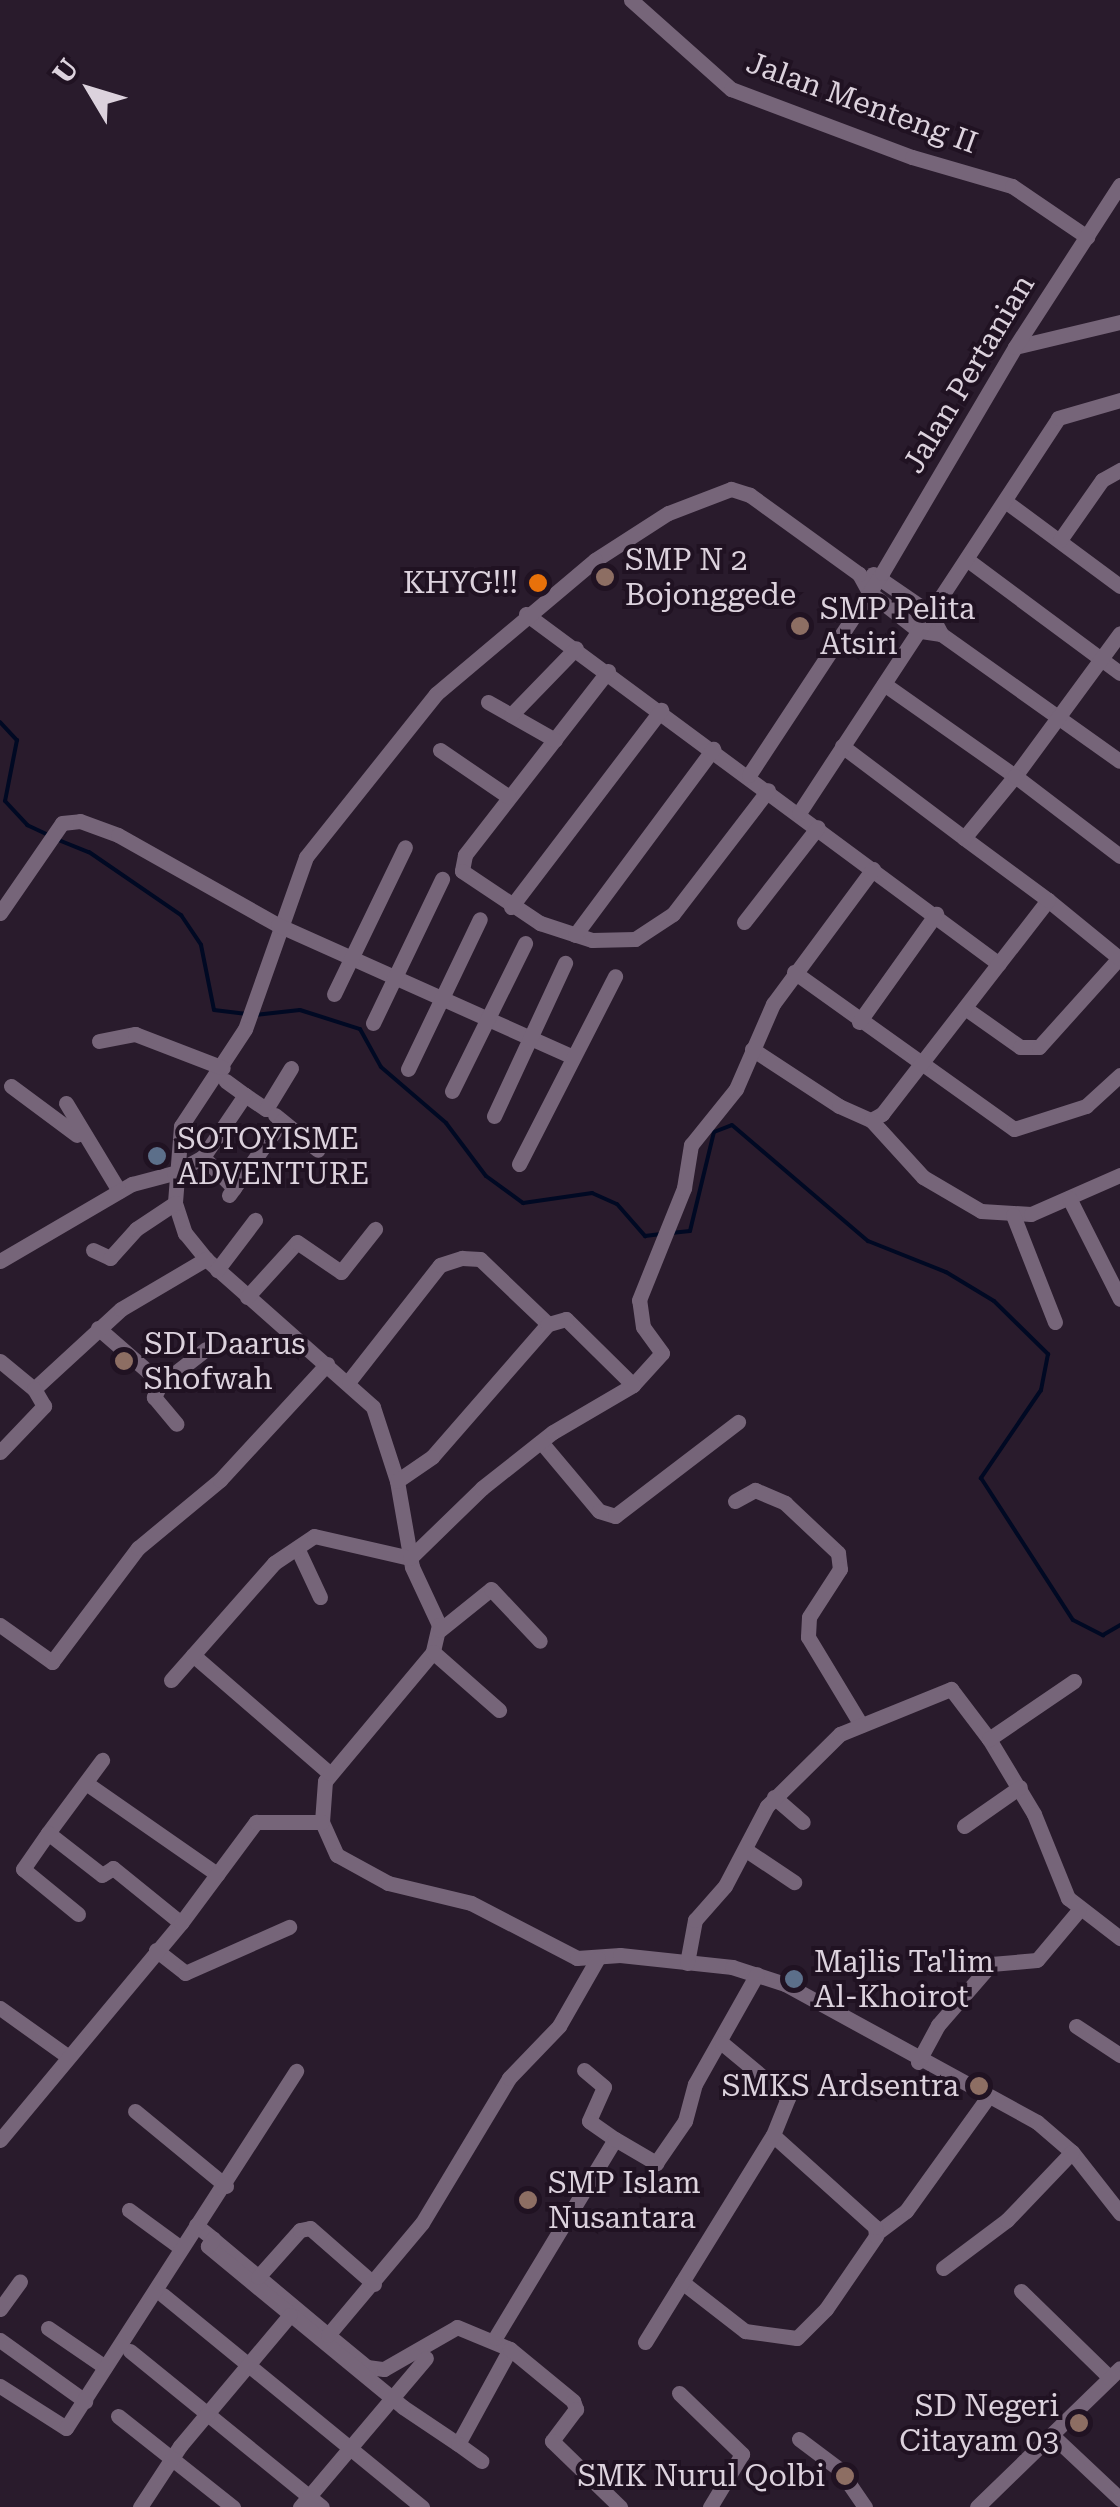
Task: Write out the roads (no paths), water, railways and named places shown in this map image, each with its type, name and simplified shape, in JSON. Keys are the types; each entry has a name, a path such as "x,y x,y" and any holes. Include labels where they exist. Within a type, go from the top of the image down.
{"street":[{"name":"Jalan Menteng II","path":"631,0 731,88 912,157 1012,186 1088,237"},
{"name":"Jalan Pertanian","path":"748,776 882,574 1015,347 1119,189"},
{"path":"1015,347 1120,322"},
{"path":"799,813 969,560 1058,418 1120,400"},
{"path":"1060,540 1102,480 1120,470"},
{"path":"440,1630 410,1558 397,1481 373,1407 349,1381 212,1264 185,1233 175,1203 174,1173 181,1126 225,1075 246,1029 278,926 306,857 384,756 436,694 526,614 624,542 716,491 750,495 859,574 868,592 919,631 941,634 1120,761"},
{"path":"1006,501 1120,586"},
{"path":"969,560 1120,673"},
{"path":"859,574 882,574 930,613 941,634"},
{"path":"526,614 661,710 999,964"},
{"path":"964,838 1015,776 1120,633"},
{"path":"511,715 576,648"},
{"path":"608,671 466,855 462,871 510,907 575,935 614,942 652,933 768,790"},
{"path":"884,684 1120,856"},
{"path":"488,702 555,740"},
{"path":"510,907 661,710"},
{"path":"842,746 1120,957 1039,1047 1020,1048 964,1008"},
{"path":"575,935 713,749"},
{"path":"440,750 509,796"},
{"path":"0,913 62,823 80,820 118,835 278,926 354,955 573,1057"},
{"path":"744,922 818,827"},
{"path":"334,994 405,847"},
{"path":"410,1558 541,1442 633,1385 662,1354 638,1314 672,1220 690,1145 736,1089 752,1048 794,972 873,868"},
{"path":"373,1023 442,878"},
{"path":"871,1120 920,1066 1048,900"},
{"path":"858,1022 936,914"},
{"path":"408,1069 480,919"},
{"path":"452,1090 525,943"},
{"path":"494,1116 565,963"},
{"path":"794,972 996,1120 1023,1130 1086,1106 1120,1075"},
{"path":"519,1164 615,976"},
{"path":"99,1041 135,1034 225,1075 318,1150"},
{"path":"752,1048 871,1120 924,1177 981,1211 1012,1215 1069,1198 1120,1175"},
{"path":"266,1109 292,1068"},
{"path":"11,1086 80,1137"},
{"path":"0,1261 120,1191 174,1173 203,1157 246,1095"},
{"path":"66,1102 80,1137 120,1191"},
{"path":"203,1157 232,1192 282,1121"},
{"path":"1069,1198 1120,1299"},
{"path":"92,1250 110,1258 136,1229 175,1203"},
{"path":"1012,1215 1054,1322"},
{"path":"34,1389 98,1328 212,1264 255,1220"},
{"path":"248,1297 297,1242 341,1272 375,1228"},
{"path":"349,1381 440,1265 462,1258 480,1260 548,1324"},
{"path":"1101,1266 1120,1260"},
{"path":"397,1481 432,1457 548,1324 566,1319 633,1385"},
{"path":"98,1328 161,1384"},
{"path":"176,1424 154,1397 161,1384 206,1348"},
{"path":"0,1361 34,1389 44,1406 0,1452"},
{"path":"0,1625 52,1662 138,1548 220,1480 326,1364"},
{"path":"541,1442 599,1511 616,1516 738,1422"},
{"path":"735,1502 755,1490 785,1504 838,1552 840,1569 810,1618 808,1636 861,1725"},
{"path":"170,1680 274,1563 320,1535 410,1558"},
{"path":"298,1550 320,1597"},
{"path":"540,1641 490,1589 440,1630 433,1652 329,1773 322,1822 326,1840 351,1866 388,1883 471,1903 555,1952 688,1963 757,1974 838,2010 918,2062 1037,2122 1072,2152 1120,2213"},
{"path":"433,1652 500,1710"},
{"path":"193,1655 329,1773"},
{"path":"989,1739 1074,1681"},
{"path":"688,1963 696,1920 746,1850 774,1798 840,1734 950,1689 1020,1787 1050,1862 1079,1910 1120,1938"},
{"path":"78,1914 23,1869 102,1760"},
{"path":"86,1782 217,1874"},
{"path":"964,1826 1020,1787"},
{"path":"774,1798 803,1822"},
{"path":"0,2140 66,2054 181,1924 256,1822 322,1822"},
{"path":"48,1832 102,1875 114,1869 181,1924"},
{"path":"746,1850 794,1882"},
{"path":"918,2062 938,2026 991,1964 1037,1960 1079,1910"},
{"path":"156,1950 186,1973 290,1927"},
{"path":"328,2334 422,2223 509,2078 559,2026 598,1958"},
{"path":"584,2070 605,2092 588,2120 656,2164 757,1974"},
{"path":"0,2008 66,2054"},
{"path":"1076,2026 1120,2055"},
{"path":"645,2342 772,2135 787,2094 722,2043"},
{"path":"0,2386 64,2429 86,2401 196,2225 226,2186 296,2071"},
{"path":"682,2282 745,2331 796,2338 826,2310 878,2232 906,2211 988,2097"},
{"path":"134,2111 226,2186"},
{"path":"772,2135 878,2232"},
{"path":"495,2338 615,2139"},
{"path":"943,2268 1007,2220 1072,2152"},
{"path":"129,2210 181,2248"},
{"path":"196,2225 375,2370 456,2327 495,2338 573,2400 576,2408 552,2441 620,2507"},
{"path":"258,2276 300,2230 310,2228 374,2284"},
{"path":"213,2238 208,2246 398,2403 481,2461"},
{"path":"0,2309 20,2281"},
{"path":"978,2507 1054,2437 1115,2373 1021,2291"},
{"path":"163,2295 422,2507"},
{"path":"140,2507 207,2414 290,2314"},
{"path":"48,2328 105,2367"},
{"path":"304,2502 350,2448 398,2403 437,2336"},
{"path":"0,2340 86,2401"},
{"path":"458,2444 510,2349"},
{"path":"130,2351 304,2502 322,2507"},
{"path":"679,2393 742,2454 710,2507"},
{"path":"118,2416 233,2507"},
{"path":"1054,2437 1120,2499"},
{"path":"800,2439 849,2479 865,2507"}],"waterway":[{"path":"0,722 17,740 5,801 27,825 48,835"},
{"path":"56,839 89,852 181,915 201,945 214,1010 245,1014"},
{"path":"255,1015 300,1010 360,1029 381,1067 446,1123 486,1176 523,1203 592,1193 617,1204 645,1236 661,1234"},
{"path":"671,1233 690,1231 714,1132 732,1125 868,1241 946,1272 994,1301 1048,1354 1041,1390 981,1478 1073,1620 1103,1635 1120,1625"}],"place":[{"name":"SMP N 2 Bojonggede","path":"605,577"},
{"name":"KHYG!!!","path":"538,583"},
{"name":"SMP Pelita Atsiri","path":"800,626"},
{"name":"SOTOYISME ADVENTURE","path":"157,1156"},
{"name":"SDI Daarus Shofwah","path":"124,1361"},
{"name":"Majlis Ta'lim Al-Khoirot","path":"794,1979"},
{"name":"SMKS Ardsentra","path":"979,2086"},
{"name":"SMP Islam Nusantara","path":"528,2200"},
{"name":"SD Negeri Citayam 03","path":"1079,2423"},
{"name":"SMK Nurul Qolbi","path":"845,2476"}]}
